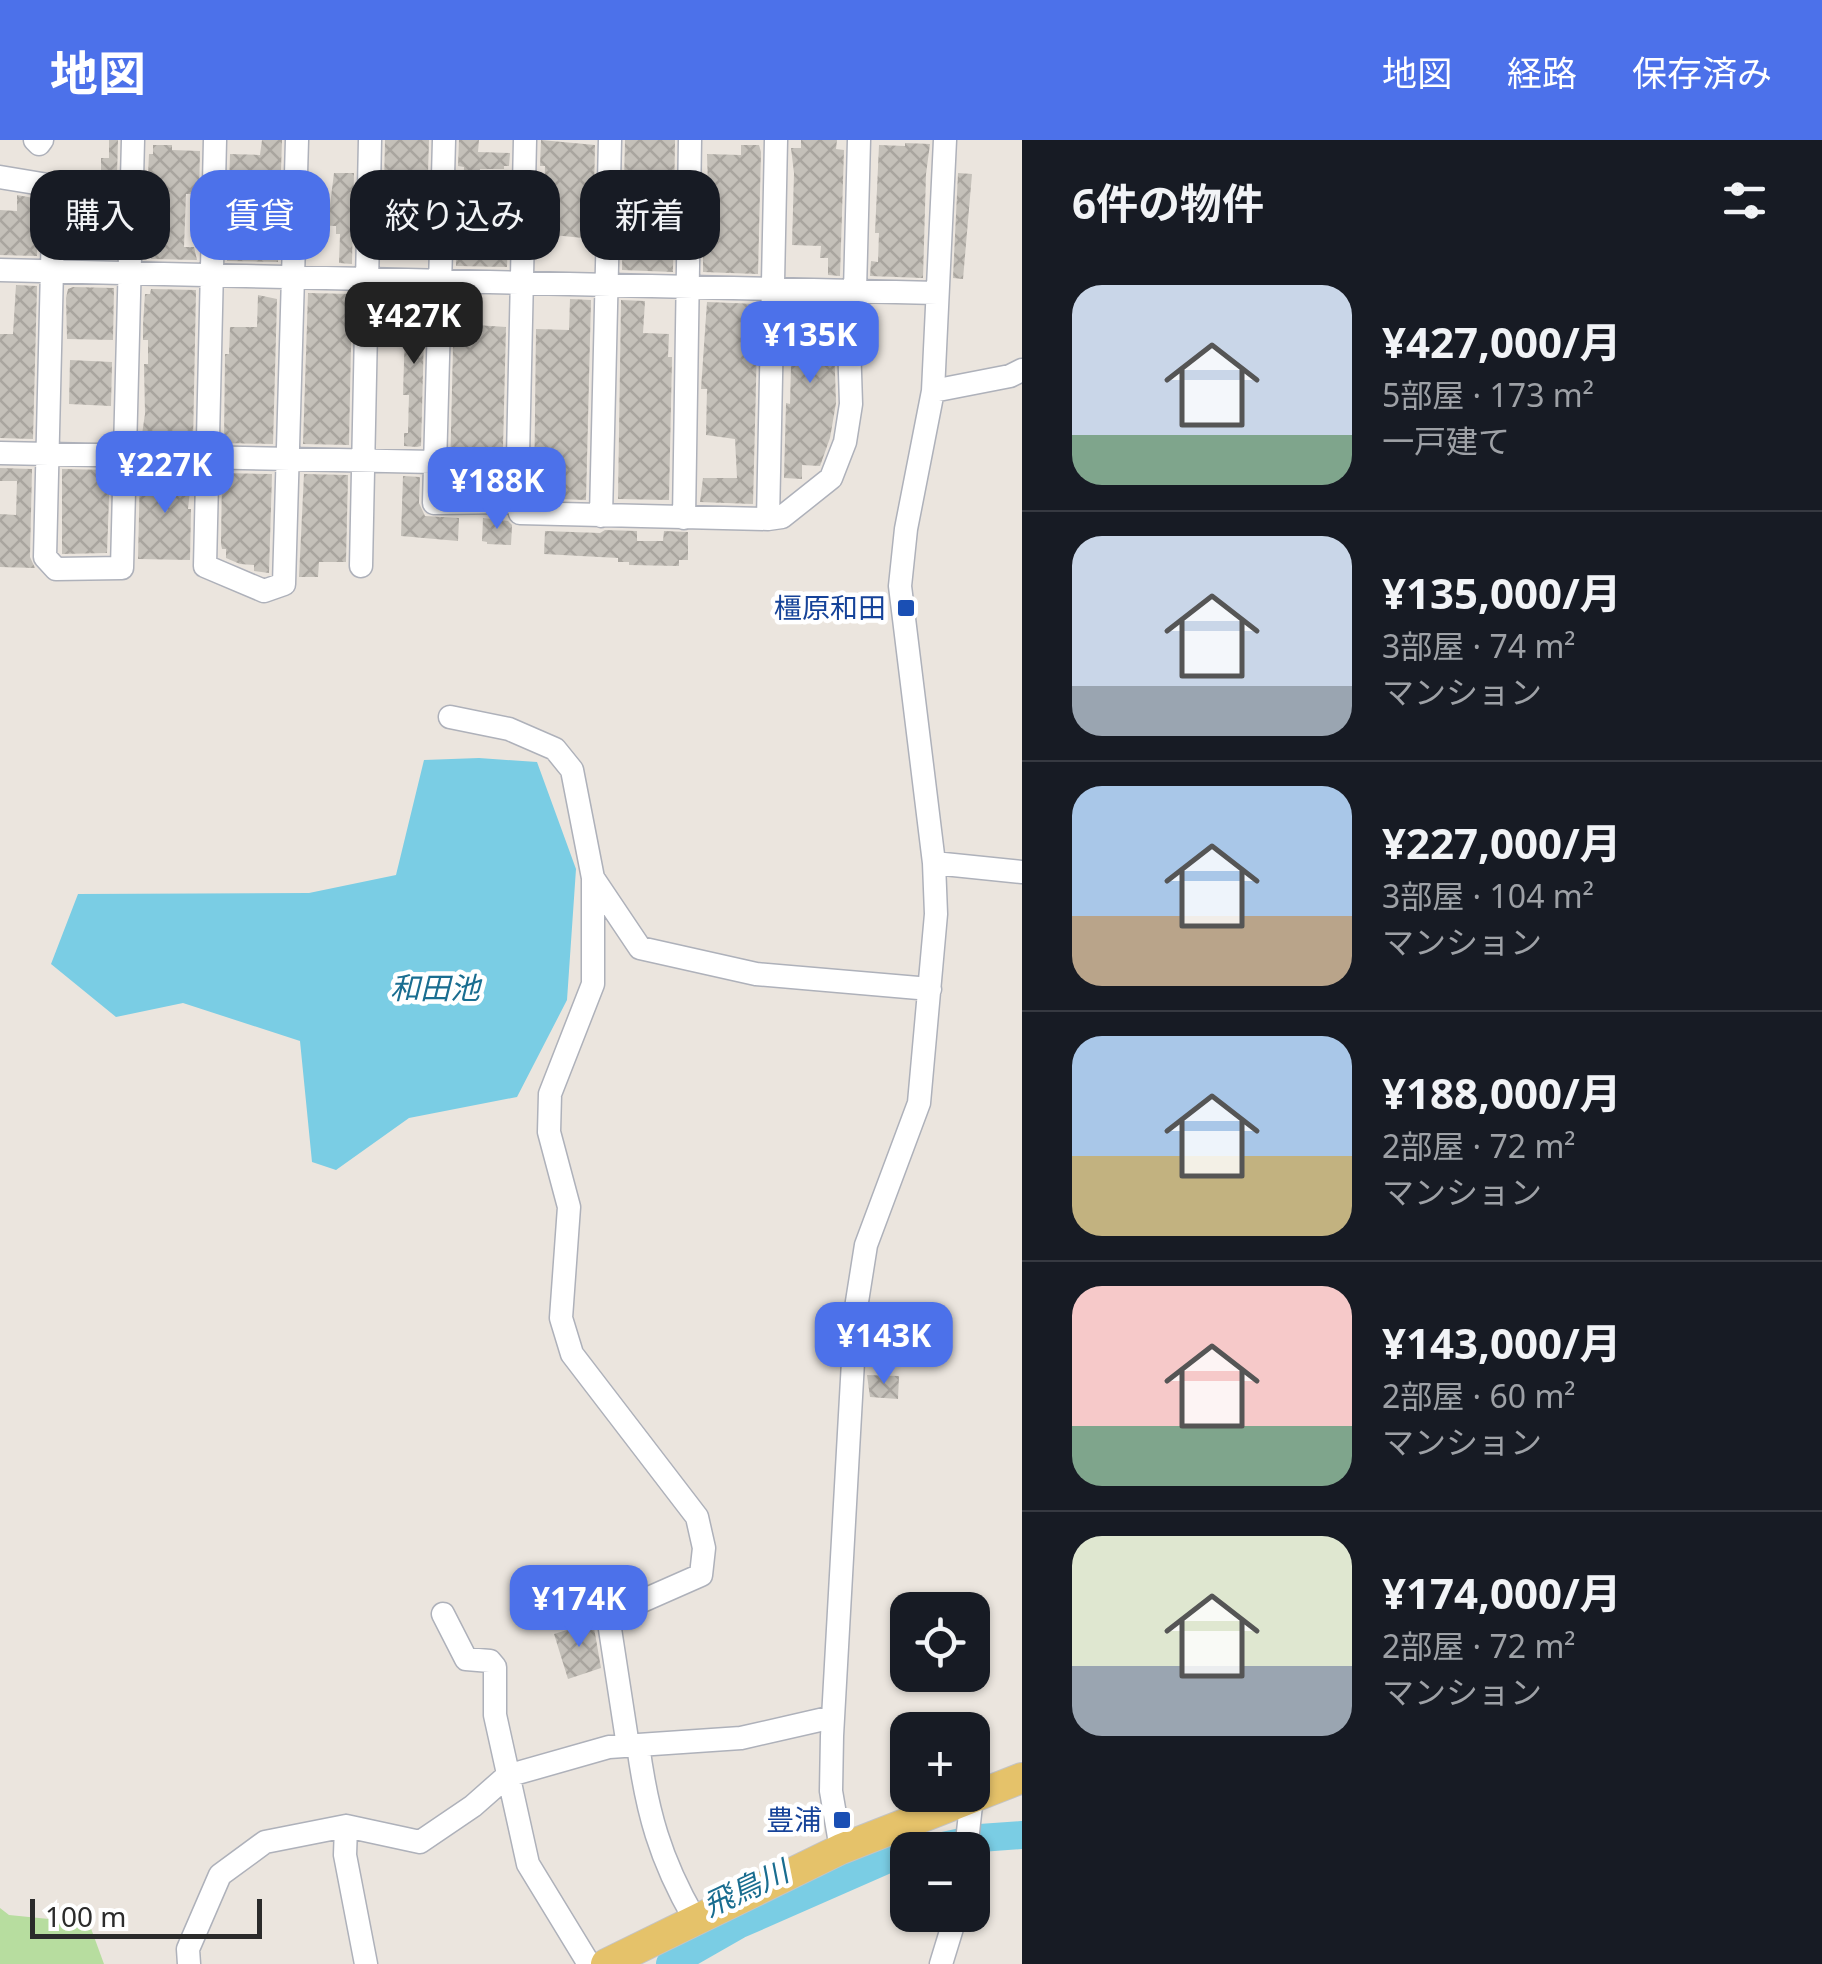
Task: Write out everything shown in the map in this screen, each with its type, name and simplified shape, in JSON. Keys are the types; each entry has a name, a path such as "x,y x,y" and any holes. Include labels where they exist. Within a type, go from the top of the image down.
{"main road":[{"path":"990,1790 1022,1778"},
{"path":"606,1964 840,1849 932,1812"}],"street":[{"path":"34,140 39,144 42,140"},
{"path":"0,177 54,186 45,557 56,569 122,568 133,140"},
{"path":"216,140 205,566 264,591 284,584 297,140"},
{"path":"360,566 370,140"},
{"path":"444,140 434,504 516,502"},
{"path":"525,140 516,502 520,514 768,519 782,517 830,478 844,442 851,404 849,342 855,290 859,140"},
{"path":"600,516 610,140"},
{"path":"684,518 690,140"},
{"path":"768,519 776,140"},
{"path":"840,1849 832,1792 833,1717 856,1308 866,1246 918,1103 936,914 934,864 900,586 906,529 933,391 945,140"},
{"path":"0,270 936,292"},
{"path":"933,391 1010,376 1022,370"},
{"path":"0,452 434,462"},
{"path":"450,717 509,729 555,748 572,770 593,878 593,984 550,1094 549,1132 570,1207 561,1318 572,1354 697,1518 704,1548 702,1575 608,1616 653,1829 666,1868 694,1918"},
{"path":"934,864 1022,872"},
{"path":"593,878 640,948 756,974 930,989"},
{"path":"443,1614 466,1659 490,1661 495,1667 495,1715 528,1864 589,1964"},
{"path":"189,1964 188,1949 220,1875 265,1842 346,1826 420,1842 473,1806 507,1776 609,1747 741,1738 833,1717"},
{"path":"346,1826 346,1855 366,1964"},
{"path":"941,1964 951,1932"}],"green space":[{"path":"0,1908 9,1915 89,1923 104,1964 0,1964"}],"water":[{"name":"和田池","path":"424,760 537,762 576,869 567,1000 517,1097 409,1118 336,1170 312,1162 300,1041 183,1003 116,1017 51,964 78,894 309,893 396,875"}],"building":[{"path":"109,140 118,140 117,170 101,170 101,158 109,158"},
{"path":"262,140 282,140 281,170 230,170 230,154 260,155"},
{"path":"385,140 429,140 428,170 384,170"},
{"path":"459,140 479,140 478,152 510,153 509,166 504,169 464,170 458,166"},
{"path":"541,140 595,145 594,170 580,170 580,238 560,236 560,170 540,166"},
{"path":"625,140 675,140 675,170 624,170"},
{"path":"801,140 837,140 836,149 844,150 840,276 828,275 828,258 820,258 821,246 792,245 791,148 801,148"},
{"path":"930,144 923,278 870,276 871,261 878,262 879,233 875,233 879,145"},
{"path":"153,145 200,151 200,170 190,170 190,194 186,194 184,247 190,247 190,260 170,259 170,170 148,170 149,154 153,154"},
{"path":"741,145 759,145 758,274 703,272 703,260 720,260 720,170 708,170 707,154 741,155"},
{"path":"334,173 350,173 352,264 339,263 340,234 336,234 336,226 330,226"},
{"path":"958,173 972,174 963,279 953,278"},
{"path":"17,195 30,197 30,256 0,255 0,210 17,211"},
{"path":"227,260 278,260 278,262"},
{"path":"456,260 507,260 507,267 456,266"},
{"path":"622,260 673,260 673,272 622,270"},
{"path":"16,285 37,286 33,439 0,438 0,334 13,334"},
{"path":"114,288 113,340 67,339 66,298 68,289"},
{"path":"151,289 196,290 193,442 141,441 144,364 148,364 148,340 143,340 145,294 150,294"},
{"path":"308,293 352,294 349,445 303,444"},
{"path":"258,295 277,299 273,444 224,443 225,354 229,354 230,327 257,327"},
{"path":"406,295 425,298 421,446 417,447 404,446 409,395 403,395"},
{"path":"458,296 477,297 476,325 506,327 502,487 457,488 454,472 450,472 454,305 458,305"},
{"path":"570,299 591,300 586,500 534,498 536,329 569,330"},
{"path":"621,300 645,301 643,333 669,334 669,500 618,499"},
{"path":"707,302 758,304 753,504 700,502 703,478 737,478 735,439 706,435 707,389 701,389"},
{"path":"790,304 838,306 834,342 836,403 830,438 820,466 802,465 802,479 784,478 786,403 790,404"},
{"path":"70,360 112,362 111,406 69,404"},
{"path":"0,468 32,469 30,557 35,568 0,567 0,514 16,515 17,481 0,481"},
{"path":"62,469 110,470 107,553 62,554"},
{"path":"140,471 192,472 188,509 190,560 138,559"},
{"path":"222,473 272,474 269,573 254,571 254,565 226,558 226,549 221,544"},
{"path":"304,474 348,475 346,562 319,562 318,577 299,577"},
{"path":"403,476 420,477 419,503 425,516 459,518 458,541 401,536"},
{"path":"483,518 508,521 512,525 511,545 482,541"},
{"path":"545,531 637,531 637,541 663,541 664,531 688,532 688,560 679,560 679,566 629,565 618,562 618,558 544,554"},
{"path":"867,1375 899,1376 898,1399 870,1397"},
{"path":"593,1622 601,1668 568,1679 554,1634"}],"waterway":[{"name":"飛鳥川","path":"990,1837 1022,1835"},
{"name":"飛鳥川","path":"670,1964 738,1925 890,1858"}],"place":[{"name":"橿原和田","path":"906,608"},
{"name":"豊浦","path":"842,1820"}]}
